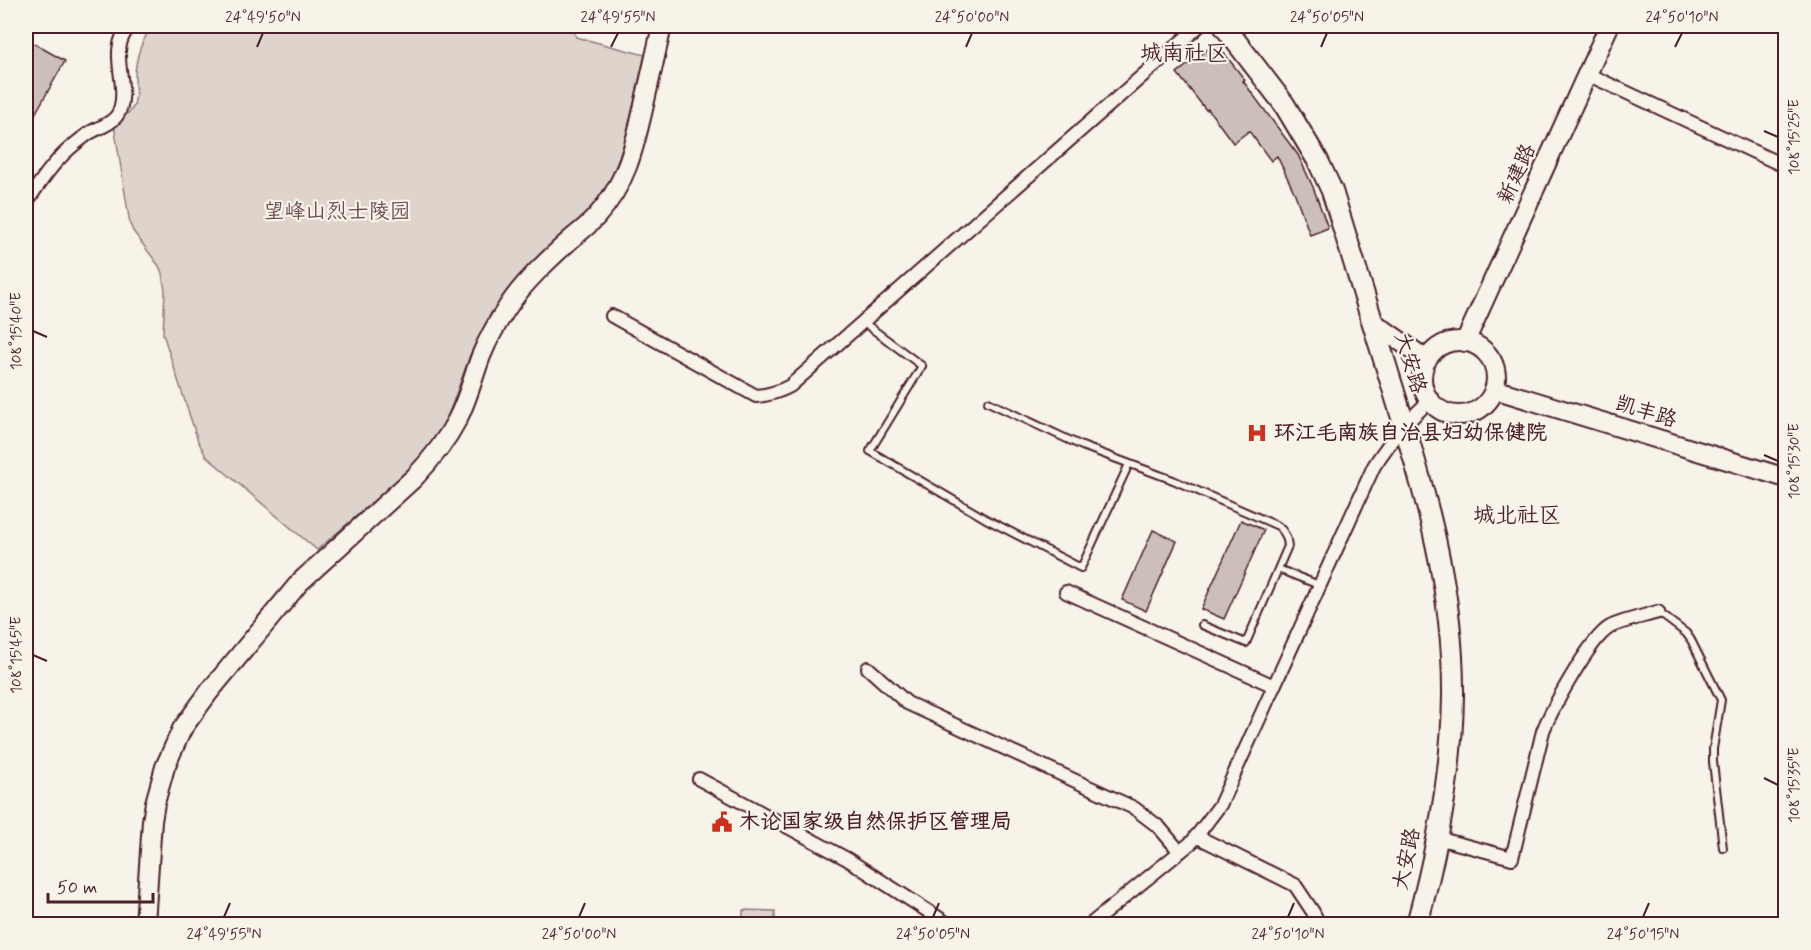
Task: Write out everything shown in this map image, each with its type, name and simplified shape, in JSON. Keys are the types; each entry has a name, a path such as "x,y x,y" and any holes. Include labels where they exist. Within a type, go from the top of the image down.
{"main road":[{"name":"大安路","path":"1224,26 1274,89 1302,132 1332,191 1431,519 1445,589 1453,697 1446,782 1437,838 1417,924"}],"street":[{"path":"26,203 48,171 66,152 91,132 117,116 123,98 118,53 121,40 130,26"},
{"path":"145,924 155,803 165,767 182,729 208,692 300,582 427,465 457,421 486,346 507,307 517,293 607,204 632,157 662,26"},
{"path":"612,316 756,396 773,394 790,386 1199,26"},
{"name":"新建路","path":"1465,342 1609,26"},
{"path":"1587,74 1780,164"},
{"path":"1373,322 1427,360"},
{"path":"1465,342 1482,349 1493,363 1495,372 1494,389 1486,404 1464,415 1447,413 1439,409 1430,400 1423,387 1422,378 1427,360 1439,347 1447,343 1465,342"},
{"name":"凯丰路","path":"1494,389 1785,477"},
{"path":"1091,924 1179,852 1196,836 1220,805 1374,466 1404,424 1430,400"},
{"path":"1066,592 1274,686"},
{"path":"1437,838 1512,858 1542,731 1551,712 1593,644 1604,631 1618,623 1658,612"},
{"path":"867,668 907,703 1134,808 1159,827 1179,852"},
{"path":"699,779 847,859 948,924"},
{"path":"1196,836 1295,885 1319,924"}],"lane":[{"path":"862,322 922,366 870,451 986,519 1081,568 1129,464"},
{"path":"988,402 1082,446 1173,480 1278,526 1286,535 1288,546 1246,643 1202,626"},
{"path":"1278,569 1320,586"},
{"path":"1658,612 1686,633 1722,700 1713,748 1713,762 1723,848"}],"green space":[{"name":"望峰山烈士陵园","path":"153,26 572,26 576,37 645,55 622,148 599,200 492,311 470,355 442,429 423,456 317,550 206,456 198,441 163,334 165,290 162,273 130,224 114,125 134,105 138,55 145,37"},
{"path":"743,910 775,911 775,924 743,924"}],"building":[{"path":"26,39 65,61 26,130"},
{"path":"1216,43 1298,155 1328,228 1310,235 1295,194 1277,156 1271,161 1249,131 1233,143 1177,73"},
{"path":"1241,520 1264,530 1224,619 1201,609"},
{"path":"1153,530 1177,541 1146,611 1122,600"}],"place":[{"name":"环江毛南族自治县妇幼保健院","path":"1257,433"},
{"name":"木论国家级自然保护区管理局","path":"722,822"}],"district":[{"name":"城南社区","path":"1184,54"},
{"name":"城北社区","path":"1517,516"}]}
